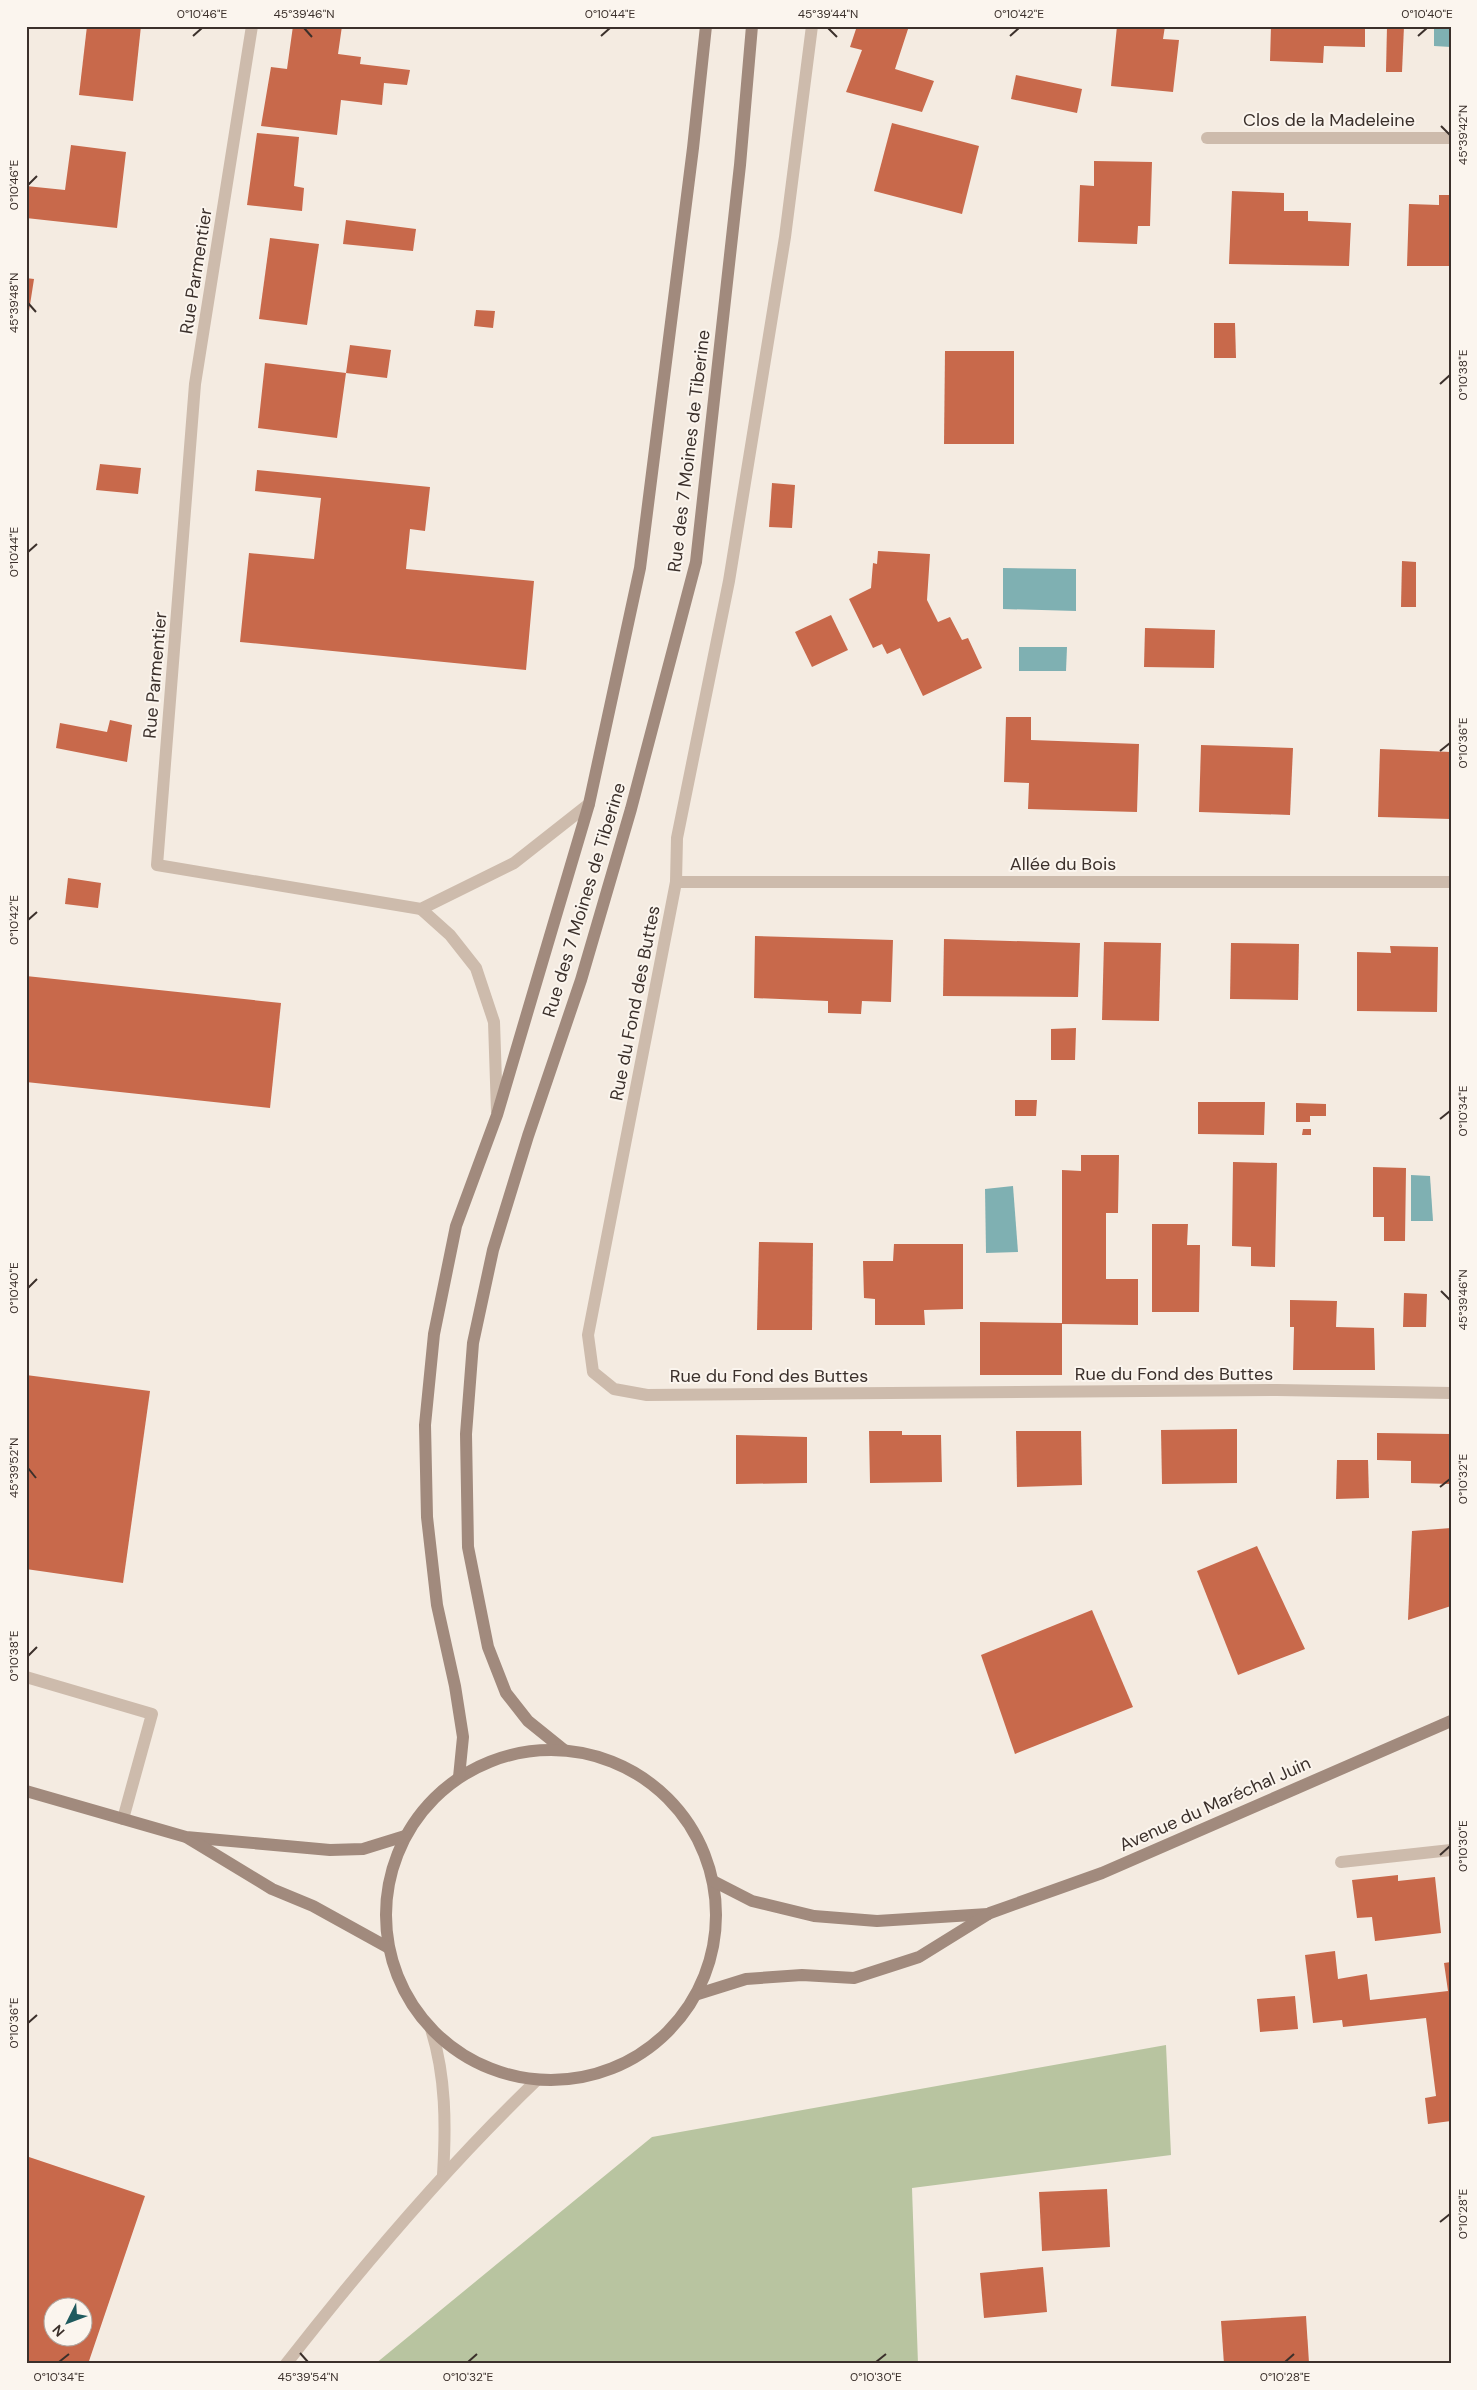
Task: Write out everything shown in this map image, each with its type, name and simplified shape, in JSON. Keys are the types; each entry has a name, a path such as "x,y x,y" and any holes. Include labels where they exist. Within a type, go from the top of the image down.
{"main road":[{"name":"Rue des 7 Moines de Tiberine","path":"459,1777 463,1737 456,1686 437,1605 427,1517 425,1425 434,1334 456,1226 497,1115 589,804 640,568 693,148 706,26"},
{"name":"Rue des 7 Moines de Tiberine","path":"564,1750 528,1721 506,1693 488,1647 468,1547 466,1434 473,1343 493,1250 528,1136 586,961 631,808 696,562 740,165 752,26"},
{"name":"Avenue du Maréchal Juin","path":"698,1994 746,1979 802,1975 854,1978 919,1957 990,1913 1102,1873 1451,1720"},
{"path":"564,1750 615,1762 660,1791 694,1832 713,1881 717,1920 711,1958 698,1994 668,2033 630,2061 585,2077 537,2080 490,2068 462,2054 431,2029 404,1991 389,1948 387,1890 405,1836 428,1803 459,1777 509,1754 564,1750"},
{"path":"26,1791 186,1837 330,1850 363,1849 405,1836"},
{"path":"186,1837 272,1889 313,1906 389,1948"},
{"name":"Avenue du Maréchal Juin","path":"713,1881 752,1901 814,1916 877,1921 990,1913"}],"street":[{"name":"Rue Parmentier","path":"252,26 195,384 157,865 422,909"},
{"name":"Rue du Fond des Buttes","path":"812,26 783,246 729,581 677,838 676,882 588,1335 593,1372 614,1389 647,1395 1278,1390 1451,1393"},
{"name":"Clos de la Madeleine","path":"1207,138 1451,138"},
{"path":"497,1115 494,1022 476,968 450,935 422,909 514,862 589,804"},
{"name":"Allée du Bois","path":"676,882 1451,882"},
{"path":"26,1677 152,1714 123,1819"},
{"path":"1341,1862 1451,1850"},
{"path":"431,2029 439,2055 446,2130 442,2175"},
{"path":"286,2364 362,2267 442,2175 537,2080"}],"green space":[{"path":"1166,2045 1171,2155 912,2188 918,2364 375,2364 652,2137"}],"water":[{"path":"1434,26 1451,26 1451,47 1434,46"},
{"path":"1003,568 1076,569 1076,611 1003,609"},
{"path":"1019,647 1067,647 1066,671 1019,671"},
{"path":"1411,1175 1430,1176 1433,1221 1411,1221"},
{"path":"1013,1186 1018,1252 986,1253 985,1189"}],"building":[{"path":"87,26 141,26 133,101 79,95"},
{"path":"293,26 342,26 338,54 361,57 360,64 410,70 407,85 384,83 382,105 341,100 337,135 261,126 271,67 287,69"},
{"path":"857,26 909,26 895,69 934,81 922,112 846,92 862,50 850,47"},
{"path":"1117,26 1165,26 1163,39 1179,40 1173,92 1111,86"},
{"path":"1271,26 1365,26 1365,47 1324,46 1323,63 1270,61"},
{"path":"1387,26 1404,26 1402,72 1386,72"},
{"path":"1016,75 1082,89 1077,113 1011,99"},
{"path":"892,123 979,146 962,214 874,191"},
{"path":"257,133 299,137 294,186 304,188 302,211 247,205"},
{"path":"71,145 126,152 117,228 26,218 26,186 65,190"},
{"path":"1094,161 1152,162 1150,226 1138,226 1137,244 1078,242 1080,185 1094,186"},
{"path":"1232,191 1284,193 1284,211 1308,211 1308,221 1351,223 1349,266 1229,264"},
{"path":"1439,195 1451,195 1451,266 1407,266 1409,204 1439,205"},
{"path":"346,220 416,229 413,251 343,244"},
{"path":"270,238 319,244 307,325 259,319"},
{"path":"26,278 34,279 27,324 26,324"},
{"path":"476,310 495,311 493,328 474,326"},
{"path":"1214,323 1235,323 1236,358 1214,358"},
{"path":"350,345 391,350 387,378 346,373"},
{"path":"945,351 1014,351 1014,444 944,444"},
{"path":"265,363 346,373 337,438 258,428"},
{"path":"100,464 141,468 138,494 96,490"},
{"path":"257,470 430,487 425,531 410,529 406,569 534,581 526,670 240,642 249,553 314,559 321,498 255,491"},
{"path":"772,483 795,485 792,528 769,527"},
{"path":"878,551 930,554 927,600 938,622 950,617 962,640 968,638 982,668 923,696 900,648 887,654 882,644 873,648 849,599 871,588 873,563 877,564"},
{"path":"1402,561 1416,562 1416,607 1401,607"},
{"path":"831,615 848,650 812,667 795,632"},
{"path":"1145,628 1215,630 1214,668 1144,667"},
{"path":"1006,717 1031,717 1031,740 1139,744 1137,812 1028,809 1029,783 1004,782"},
{"path":"110,720 132,725 127,762 56,748 60,723 107,732"},
{"path":"1201,745 1293,748 1290,815 1199,812"},
{"path":"1380,749 1451,752 1451,819 1378,817"},
{"path":"68,878 101,883 98,908 65,904"},
{"path":"755,936 893,940 891,1002 862,1001 861,1014 828,1013 828,1001 754,998"},
{"path":"944,939 1080,943 1078,997 943,996"},
{"path":"1104,942 1161,943 1159,1021 1102,1020"},
{"path":"1231,943 1299,944 1298,1000 1230,999"},
{"path":"1390,946 1438,947 1437,1012 1357,1011 1357,952 1391,953"},
{"path":"26,976 281,1003 270,1108 26,1082"},
{"path":"1076,1028 1075,1060 1051,1060 1051,1029"},
{"path":"1015,1100 1037,1100 1036,1116 1015,1116"},
{"path":"1198,1102 1265,1102 1264,1135 1198,1134"},
{"path":"1296,1103 1326,1104 1326,1116 1310,1116 1310,1122 1296,1122"},
{"path":"1303,1129 1311,1129 1311,1135 1302,1135"},
{"path":"1081,1155 1119,1155 1118,1213 1106,1213 1106,1279 1138,1279 1138,1325 1062,1324 1062,1170 1081,1171"},
{"path":"1233,1162 1277,1163 1275,1267 1251,1266 1251,1247 1232,1246"},
{"path":"1373,1167 1406,1168 1405,1241 1384,1241 1384,1217 1373,1217"},
{"path":"1152,1224 1188,1224 1187,1245 1200,1245 1199,1312 1152,1312"},
{"path":"759,1242 813,1243 812,1330 757,1330"},
{"path":"894,1244 963,1244 963,1309 924,1310 925,1325 875,1325 875,1299 864,1298 863,1261 893,1261"},
{"path":"1404,1293 1427,1294 1426,1327 1403,1327"},
{"path":"1290,1300 1337,1301 1336,1327 1374,1328 1375,1370 1293,1370 1294,1327 1290,1327"},
{"path":"980,1322 1062,1323 1062,1375 980,1375"},
{"path":"26,1375 150,1391 123,1583 26,1569"},
{"path":"1237,1429 1237,1483 1162,1484 1161,1430"},
{"path":"869,1431 902,1431 902,1435 941,1435 942,1482 870,1483"},
{"path":"1016,1431 1081,1431 1082,1485 1017,1487"},
{"path":"1377,1433 1451,1434 1451,1484 1411,1483 1411,1461 1377,1460"},
{"path":"736,1435 807,1437 807,1483 736,1484"},
{"path":"1337,1460 1368,1460 1369,1498 1336,1499"},
{"path":"1451,1528 1451,1606 1408,1620 1412,1531"},
{"path":"1257,1546 1305,1649 1238,1675 1197,1571"},
{"path":"1092,1610 1133,1707 1015,1754 981,1655"},
{"path":"1398,1875 1398,1881 1435,1877 1441,1933 1375,1941 1372,1917 1357,1918 1352,1880"},
{"path":"1335,1951 1338,1979 1367,1974 1370,2000 1448,1991 1444,1963 1451,1962 1451,2121 1428,2124 1425,2098 1436,2096 1426,2018 1343,2027 1342,2020 1313,2023 1305,1955"},
{"path":"1295,1996 1298,2029 1260,2032 1257,1999"},
{"path":"26,2156 145,2196 88,2364 26,2364"},
{"path":"1107,2189 1110,2247 1042,2251 1039,2192"},
{"path":"1043,2267 1047,2312 984,2318 980,2273"},
{"path":"1306,2316 1309,2363 1224,2364 1221,2321"}]}
